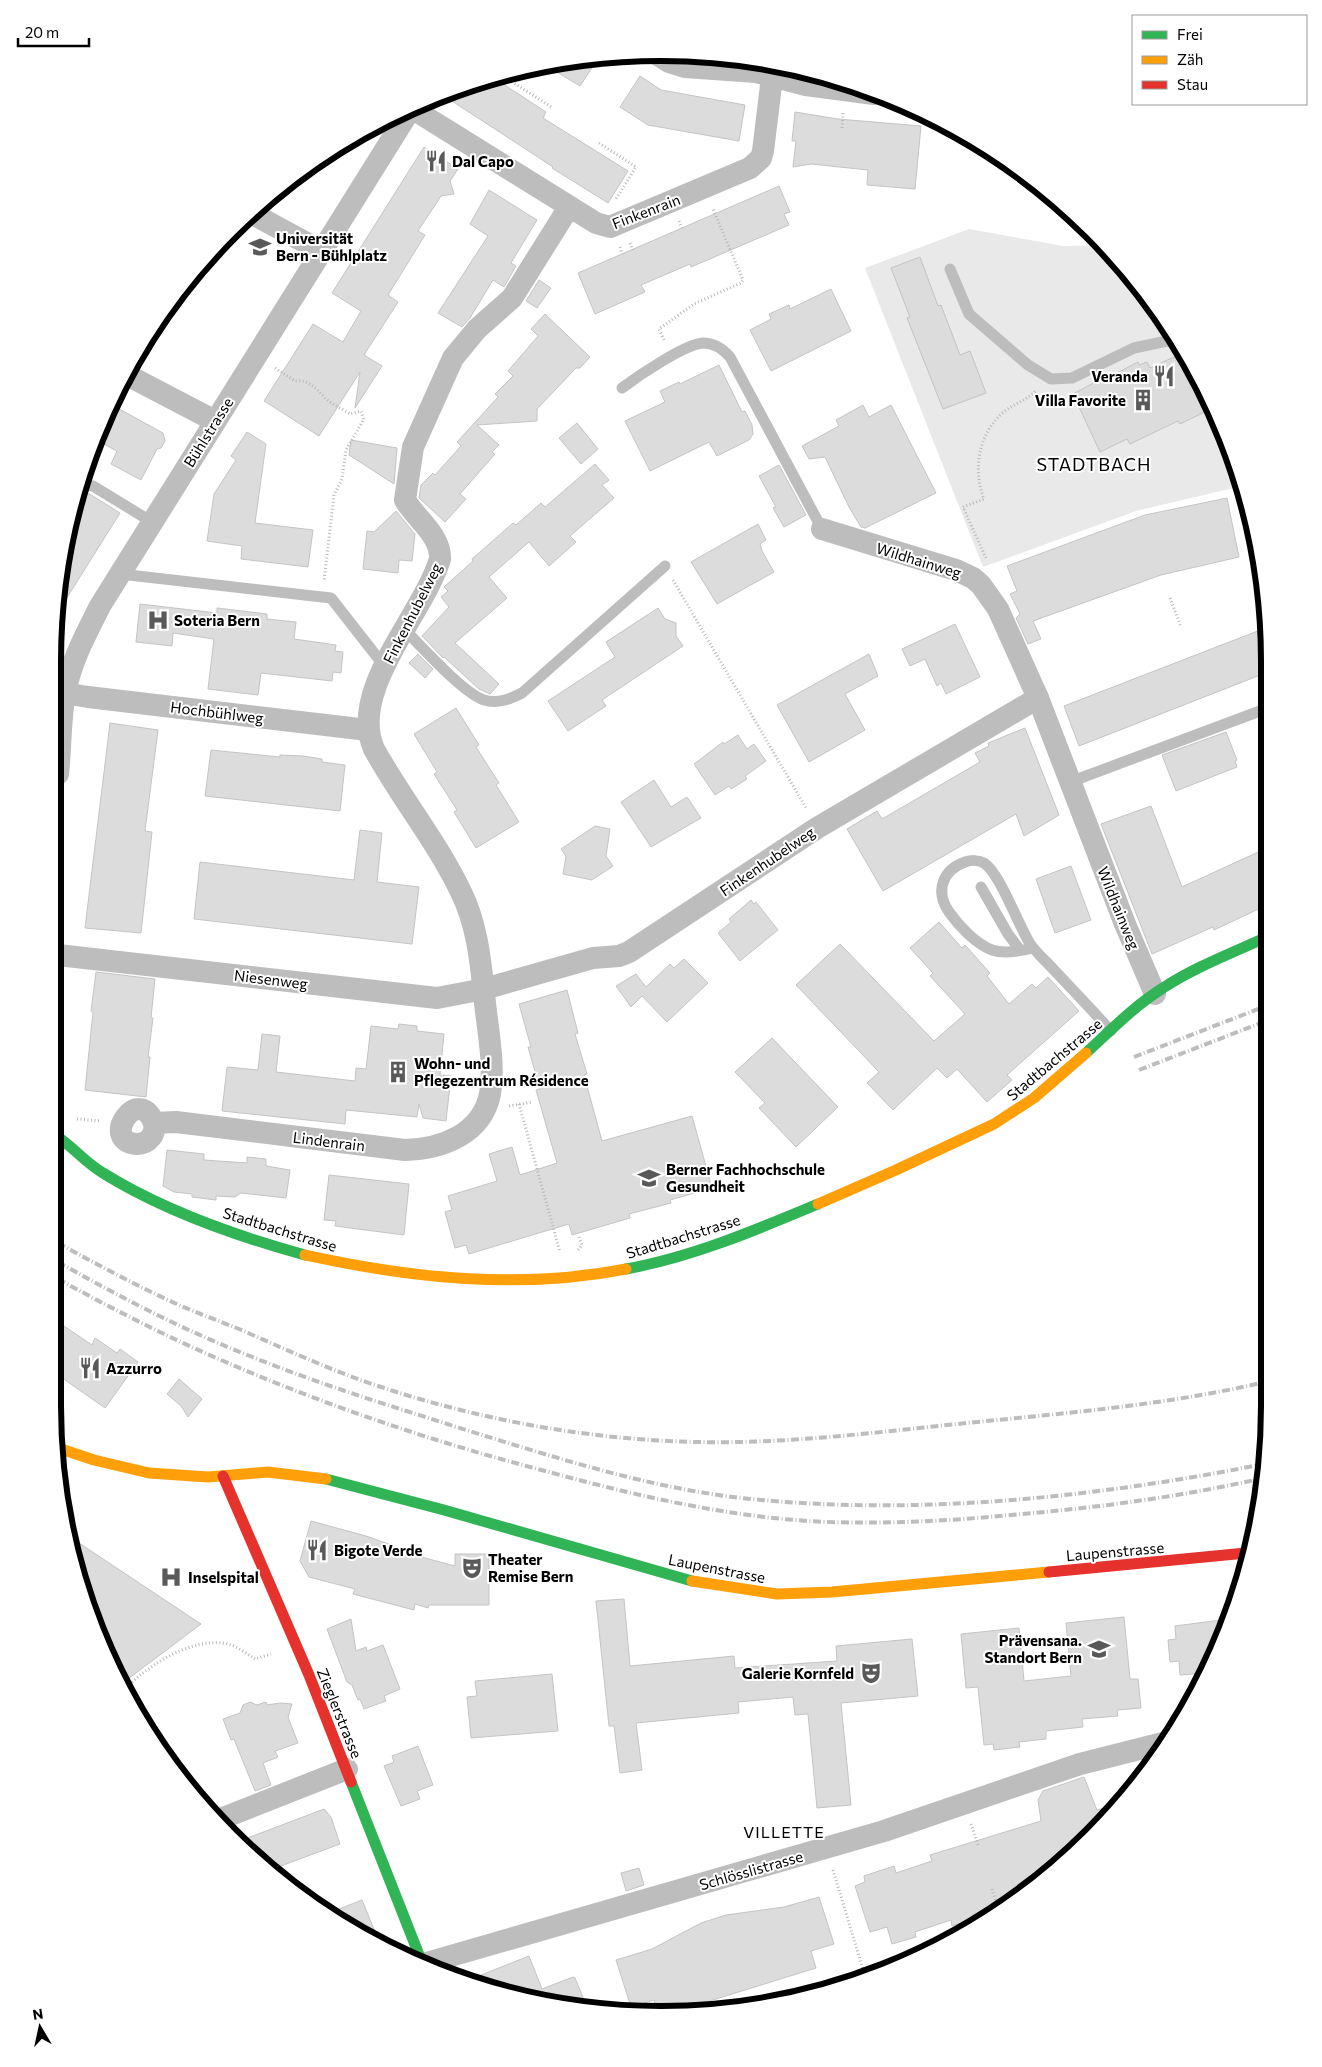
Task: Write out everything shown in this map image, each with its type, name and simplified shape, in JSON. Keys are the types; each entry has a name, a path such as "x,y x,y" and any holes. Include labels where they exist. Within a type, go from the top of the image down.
{"main road":[{"name":"Stadtbachstrasse","path":"61,1140 96,1169 136,1192 238,1235 305,1255 384,1272 458,1280 565,1278 628,1269 693,1252 843,1194 972,1136 1010,1114 1041,1092 1155,994 1193,972 1261,940"},
{"name":"Laupenstrasse","path":"63,1450 94,1460 140,1471 200,1476 268,1472 321,1478 444,1510 692,1581 777,1594 832,1592 1242,1553"},
{"name":"Zieglerstrasse","path":"223,1476 347,1769 419,1955"}],"street":[{"path":"668,61 685,67 756,72 806,85 844,90"},
{"name":"Finkenrain","path":"418,113 600,225 615,226 750,168 761,158 772,77"},
{"name":"Bühlstrasse","path":"61,693 79,647 100,606 405,119"},
{"name":"Finkenhubelweg","path":"494,1107 490,1093 491,1065 484,990 474,929 461,892 372,744 368,730 368,720 371,700 385,667 437,567 440,556 434,538 405,500 413,447 453,358 477,329 512,298 569,207"},
{"path":"258,217 322,251"},
{"path":"133,378 215,422"},
{"name":"Wildhainweg","path":"822,529 956,570 973,578 988,593 998,609 1038,698 1155,994"},
{"name":"Hochbühlweg","path":"61,693 368,730"},
{"name":"Finkenhubelweg","path":"484,990 593,958 619,956 629,952 817,828 1038,698"},
{"name":"Niesenweg","path":"61,955 437,998 484,990"},
{"name":"Lindenrain","path":"121,1123 128,1114 138,1110 149,1114 154,1123 176,1122 405,1150 422,1150 440,1146 458,1138 494,1107"},
{"name":"Schlösslistrasse","path":"434,1961 884,1831 1080,1764 1156,1745"},
{"path":"225,1817 347,1769"}],"lane":[{"path":"950,269 969,314 1028,365 1046,377 1057,380 1072,378 1134,348 1168,341"},
{"name":"Wildhainweg","path":"622,388 648,368 696,344 712,344 726,351 822,529"},
{"path":"88,485 93,486 152,522"},
{"path":"405,630 470,693 484,700 495,702 508,700 522,692 665,566"},
{"path":"120,574 323,597 333,600 385,667"},
{"path":"1070,782 1261,711"},
{"path":"1033,948 1009,952 992,950 976,940 949,912 941,894 942,884 948,872 958,864 971,860 984,862 993,873 1033,948 1111,1031"},
{"path":"981,887 1008,934 1020,950"}],"path":[{"path":"511,81 553,108"},
{"path":"842,128 843,110"},
{"path":"599,143 636,167 616,200"},
{"path":"662,337 659,329 687,309 741,284 743,280 715,213"},
{"path":"285,375 295,381 302,380 322,392 325,398 350,414 361,411 364,415 356,435 346,450 342,479 334,495 323,597"},
{"path":"990,563 984,556 963,507 984,499 978,473 980,452 994,422 1035,392 1046,377"},
{"path":"665,566 809,813"},
{"path":"1170,598 1181,627"},
{"path":"494,1107 532,1102"},
{"path":"519,1104 560,1252"},
{"path":"72,1118 121,1123"},
{"path":"130,1684 169,1655 199,1645 228,1644 255,1659 296,1646"},
{"path":"972,1824 979,1847"},
{"path":"833,1867 863,1970"},
{"path":"992,1889 996,1903"}],"shaded area":[{"path":"969,229 1063,246 1093,245 1137,296 1160,328 1180,361 1215,431 1235,488 1136,511 983,567 865,268"}],"building":[{"path":"594,65 580,86 555,71"},
{"path":"640,76 661,90 745,105 739,141 648,125 620,107"},
{"path":"502,83 546,112 543,118 628,171 608,203 452,101 454,98 468,93"},
{"path":"795,112 838,119 921,126 915,189 867,185 868,170 811,164 793,167 796,141 792,141"},
{"path":"424,147 458,169 450,181 454,194 441,196 418,231 425,235 388,295 398,302 364,355 382,366 355,408 360,372 319,436 264,401 313,324 343,342 361,311 332,293"},
{"path":"779,186 790,212 784,214 789,225 691,267 690,264 641,285 645,292 595,314 578,273"},
{"path":"489,190 537,220 511,263 516,266 504,287 493,280 470,318 462,327 438,313 488,236 470,224"},
{"path":"920,257 938,306 941,305 960,355 970,351 986,393 943,409 907,318 910,317 891,268"},
{"path":"539,280 551,288 537,308 526,301"},
{"path":"831,289 851,331 771,371 750,330 771,319 769,314 789,305 790,309"},
{"path":"545,314 590,357 580,368 576,368 537,409 537,421 477,425 499,445 492,452 495,454 460,494 466,499 445,522 419,498 421,485 433,473 435,475 461,446 457,442 498,397 495,394 513,376 508,371 538,336 531,329"},
{"name":"Villa Favorite","path":"1174,357 1178,358 1206,411 1180,424 1178,421 1130,444 1127,439 1100,452 1073,394 1114,372 1115,374 1138,362 1139,365 1147,362 1150,368"},
{"path":"719,365 742,412 745,411 752,425 753,434 749,440 717,456 709,442 650,471 625,421 665,402 660,391 679,382 680,384"},
{"path":"863,405 869,417 891,405 936,493 865,528 861,527 849,507 825,457 809,459 802,446 839,426 836,420"},
{"path":"118,408 163,433 165,441 161,448 157,449 141,480 111,464 117,451 102,443"},
{"path":"577,423 598,449 581,464 559,438"},
{"path":"247,432 266,444 255,523 313,530 308,567 241,559 242,546 207,541 214,494 236,460 231,456"},
{"path":"351,440 397,448 394,484 349,455"},
{"path":"595,464 609,480 602,485 614,498 570,536 576,542 549,566 529,542 489,577 507,598 455,643 499,684 490,694 479,689 443,658 422,636 449,607 441,597 448,591 444,587 513,523 516,525 541,503 545,507"},
{"path":"779,465 806,515 784,527 773,508 776,507 759,476"},
{"path":"88,493 120,513 65,601 73,544 84,499"},
{"path":"1227,498 1239,557 1161,575 1033,621 1041,639 1028,644 1016,618 1020,614 1010,594 1017,591 1007,566 1145,515"},
{"path":"396,511 415,534 412,561 399,560 398,573 363,569 367,531 374,532"},
{"path":"758,524 766,540 760,544 762,551 774,572 717,604 691,562"},
{"path":"140,604 217,613 217,608 267,614 267,619 296,622 294,639 336,645 335,651 343,652 341,673 333,672 332,681 261,673 258,695 208,689 214,639 173,633 172,646 136,642"},
{"path":"658,608 665,619 676,623 676,636 683,646 602,700 606,706 568,731 548,701 615,657 606,642"},
{"path":"955,624 980,677 946,694 941,683 937,686 925,659 910,666 902,649"},
{"path":"1259,630 1261,675 1079,746 1064,706"},
{"path":"418,654 433,669 425,678 409,663"},
{"path":"869,654 878,676 845,694 865,730 809,762 777,705"},
{"path":"456,708 479,745 476,747 499,783 496,785 519,822 476,848 454,812 457,810 434,774 437,772 414,734"},
{"path":"110,723 158,730 145,831 152,832 141,933 85,928"},
{"path":"1025,728 1059,815 1024,836 1016,814 883,891 847,829 877,811 882,819 980,762 975,753 989,746 988,743"},
{"path":"1226,732 1237,760 1235,761 1237,767 1176,791 1162,755"},
{"path":"738,735 747,749 754,744 766,761 745,776 747,779 731,789 729,786 715,795 694,764 723,742 724,744"},
{"path":"211,750 280,757 280,755 303,756 322,759 322,762 345,765 340,811 205,796"},
{"path":"654,780 671,807 687,797 701,818 651,847 621,802"},
{"path":"1151,806 1182,887 1261,851 1261,908 1214,930 1213,927 1152,954 1101,824"},
{"path":"595,826 610,829 606,856 613,866 592,880 563,874 566,856 561,849"},
{"path":"360,830 382,833 377,882 419,887 412,944 194,919 200,862 354,880"},
{"path":"1071,866 1091,920 1055,933 1036,879"},
{"path":"751,900 754,904 756,902 778,930 740,961 718,933 731,922 729,919"},
{"path":"939,922 962,948 965,945 990,973 987,976 1009,1004 1032,984 1036,988 1048,977 1079,1011 1007,1075 1012,1080 987,1102 957,1069 947,1078 937,1068 893,1110 867,1083 879,1072 796,985 840,944 934,1041 965,1014 930,976 933,973 910,948"},
{"path":"684,959 708,983 667,1022 642,996 631,1007 616,986 636,974 646,987 670,964 674,968"},
{"path":"96,972 155,979 146,1097 85,1090"},
{"path":"567,990 578,1033 575,1034 587,1074 584,1075 602,1141 692,1116 712,1188 670,1200 671,1203 629,1214 630,1218 572,1235 569,1224 469,1254 466,1245 455,1248 445,1212 452,1210 448,1196 497,1181 489,1154 512,1147 520,1175 557,1163 536,1090 540,1089 528,1047 531,1047 519,1004"},
{"path":"399,1024 417,1026 417,1031 444,1034 440,1075 451,1076 446,1121 423,1118 419,1104 417,1117 346,1110 345,1124 222,1111 227,1067 258,1070 262,1034 280,1036 276,1072 355,1081 356,1068 366,1069 371,1026 398,1029"},
{"path":"772,1038 838,1107 796,1147 759,1108 765,1103 735,1072"},
{"path":"167,1150 204,1154 204,1160 247,1163 247,1157 266,1159 266,1166 290,1170 286,1198 241,1193 235,1197 216,1196 216,1200 192,1197 192,1194 174,1192 163,1186"},
{"path":"329,1175 409,1184 404,1235 335,1226 336,1221 324,1220"},
{"path":"61,1324 92,1345 95,1338 117,1353 120,1349 138,1362 105,1408 61,1377"},
{"path":"179,1379 202,1399 188,1417 181,1406 167,1394"},
{"path":"311,1521 366,1536 400,1548 399,1551 455,1566 455,1554 489,1554 489,1605 429,1605 428,1608 415,1604 414,1610 353,1594 355,1589 309,1577 300,1561"},
{"path":"77,1542 201,1624 128,1679 107,1636 93,1599"},
{"path":"624,1599 630,1666 734,1656 735,1668 837,1661 836,1646 912,1639 918,1696 841,1703 851,1805 817,1808 808,1714 795,1715 793,1697 738,1702 739,1713 636,1723 642,1770 620,1773 614,1726 609,1726 596,1601"},
{"path":"1124,1617 1130,1679 1138,1679 1141,1708 1117,1710 1118,1716 1082,1719 1083,1727 1046,1731 1046,1739 1019,1742 1020,1747 994,1750 993,1744 984,1745 978,1687 966,1688 961,1634 1019,1628 1024,1681 1071,1676 1066,1623"},
{"path":"351,1619 356,1651 366,1647 367,1651 383,1645 400,1689 384,1696 386,1701 364,1709 352,1685 347,1682 327,1629"},
{"path":"1221,1620 1198,1674 1180,1675 1179,1661 1170,1662 1168,1640 1176,1639 1175,1626"},
{"path":"552,1674 558,1731 471,1738 467,1697 477,1696 475,1681"},
{"path":"250,1702 257,1705 266,1702 267,1705 292,1704 288,1717 298,1743 275,1751 278,1757 263,1763 271,1785 255,1791 234,1739 231,1740 223,1719 240,1713 243,1705"},
{"path":"418,1746 433,1785 417,1791 420,1799 401,1806 384,1766 394,1762 392,1756"},
{"path":"1084,1777 1097,1810 1106,1807 1085,1830 1026,1882 968,1921 952,1926 951,1920 915,1932 916,1937 892,1944 887,1927 870,1932 855,1886 865,1882 864,1876 894,1866 896,1873 932,1861 930,1855 1041,1821 1038,1800 1043,1791"},
{"path":"324,1809 331,1817 340,1844 278,1867 246,1839"},
{"path":"639,1868 644,1885 626,1891 621,1873"},
{"path":"819,1897 834,1944 811,1951 816,1968 700,2004 656,2006 654,2000 638,2005 630,2004 616,1960 652,1949 701,1923 726,1915 784,1907"},
{"path":"362,1900 375,1933 361,1925 336,1910"},
{"path":"529,1956 542,1989 573,1977 585,2001 506,1985 482,1978 481,1975"}],"railway":[{"path":"1134,1057 1261,1008"},
{"path":"1139,1070 1261,1023"},
{"path":"61,1245 119,1276 181,1306 360,1380 456,1409 496,1418 536,1426 617,1437 698,1442 833,1437 1116,1407 1191,1397 1261,1383"},
{"path":"61,1264 176,1324 225,1346 307,1378 365,1398 582,1465 649,1482 717,1495 815,1504 944,1504 1073,1494 1137,1486 1257,1465"},
{"path":"61,1281 200,1351 342,1408 424,1436 507,1461 613,1489 709,1509 808,1521 862,1523 942,1520 1113,1504 1204,1490 1256,1480"}],"traffic: fast":[{"path":"1086,1053 1132,1011 1175,980 1261,940"},
{"path":"61,1139 97,1169 126,1187 176,1211 253,1240 305,1255"},
{"path":"626,1269 699,1250 818,1204"},
{"path":"326,1479 444,1510 692,1581"},
{"path":"351,1782 419,1954"}],"traffic: slow":[{"path":"818,1204 994,1124 1034,1098 1086,1053"},
{"path":"305,1255 385,1270 425,1275 505,1280 545,1279 626,1269"},
{"path":"63,1450 94,1460 149,1473 208,1477 268,1472 326,1479"},
{"path":"692,1581 777,1594 832,1592 1049,1572"}],"traffic: jam":[{"path":"223,1476 309,1675 351,1782"},
{"path":"1049,1572 1242,1553"}],"place":[{"name":"Dal Capo","path":"436,161"},
{"name":"Universität Bern - Bühlplatz","path":"260,247"},
{"name":"Veranda","path":"1164,376"},
{"name":"Villa Favorite","path":"1143,400"},
{"name":"Soteria Bern","path":"158,620"},
{"name":"Wohn- und Pflegezentrum Résidence","path":"398,1072"},
{"name":"Berner Fachhochschule Gesundheit","path":"649,1178"},
{"name":"Azzurro","path":"90,1368"},
{"name":"Bigote Verde","path":"317,1550"},
{"name":"Theater Remise Bern","path":"472,1568"},
{"name":"Inselspital","path":"171,1577"},
{"name":"Prävensana. Standort Bern","path":"1099,1649"},
{"name":"Galerie Kornfeld","path":"871,1673"}],"district":[{"name":"STADTBACH","path":"1094,464"},
{"name":"VILLETTE","path":"784,1831"}]}
